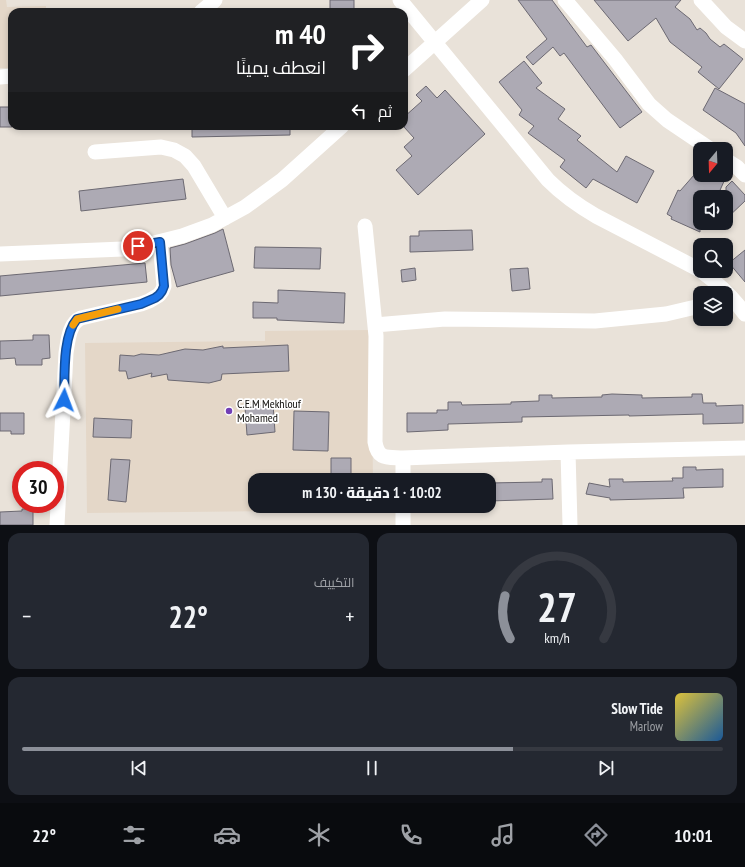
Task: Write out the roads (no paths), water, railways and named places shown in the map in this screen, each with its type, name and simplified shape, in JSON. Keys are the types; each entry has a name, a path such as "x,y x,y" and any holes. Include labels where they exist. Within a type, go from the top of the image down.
{"street":[{"path":"206,8 215,0"},
{"path":"400,0 407,8"},
{"path":"408,66 482,0"},
{"path":"565,0 615,58 649,104 667,120 700,142"},
{"path":"701,0 726,27 745,41"},
{"path":"408,10 548,180 564,195 596,216 693,267"},
{"path":"0,254 123,248 160,242 182,236 212,224 245,207 282,180 338,130"},
{"path":"95,152 161,147 174,150 185,156 194,166 224,218"},
{"path":"733,164 745,175"},
{"path":"364,226 376,336 375,442 376,448 383,456 387,458 402,458 745,448"},
{"path":"57,525 66,353 69,334 77,319 141,304 159,295 164,286 160,242"},
{"path":"710,278 720,286"},
{"path":"733,302 745,314"},
{"path":"375,325 445,319 595,321 666,314 693,308"},
{"path":"568,452 570,525"},
{"path":"402,458 403,473"},
{"path":"403,513 403,525"}],"place":[{"name":"C.E.M Mekhlouf Mohamed","path":"229,411"}]}
